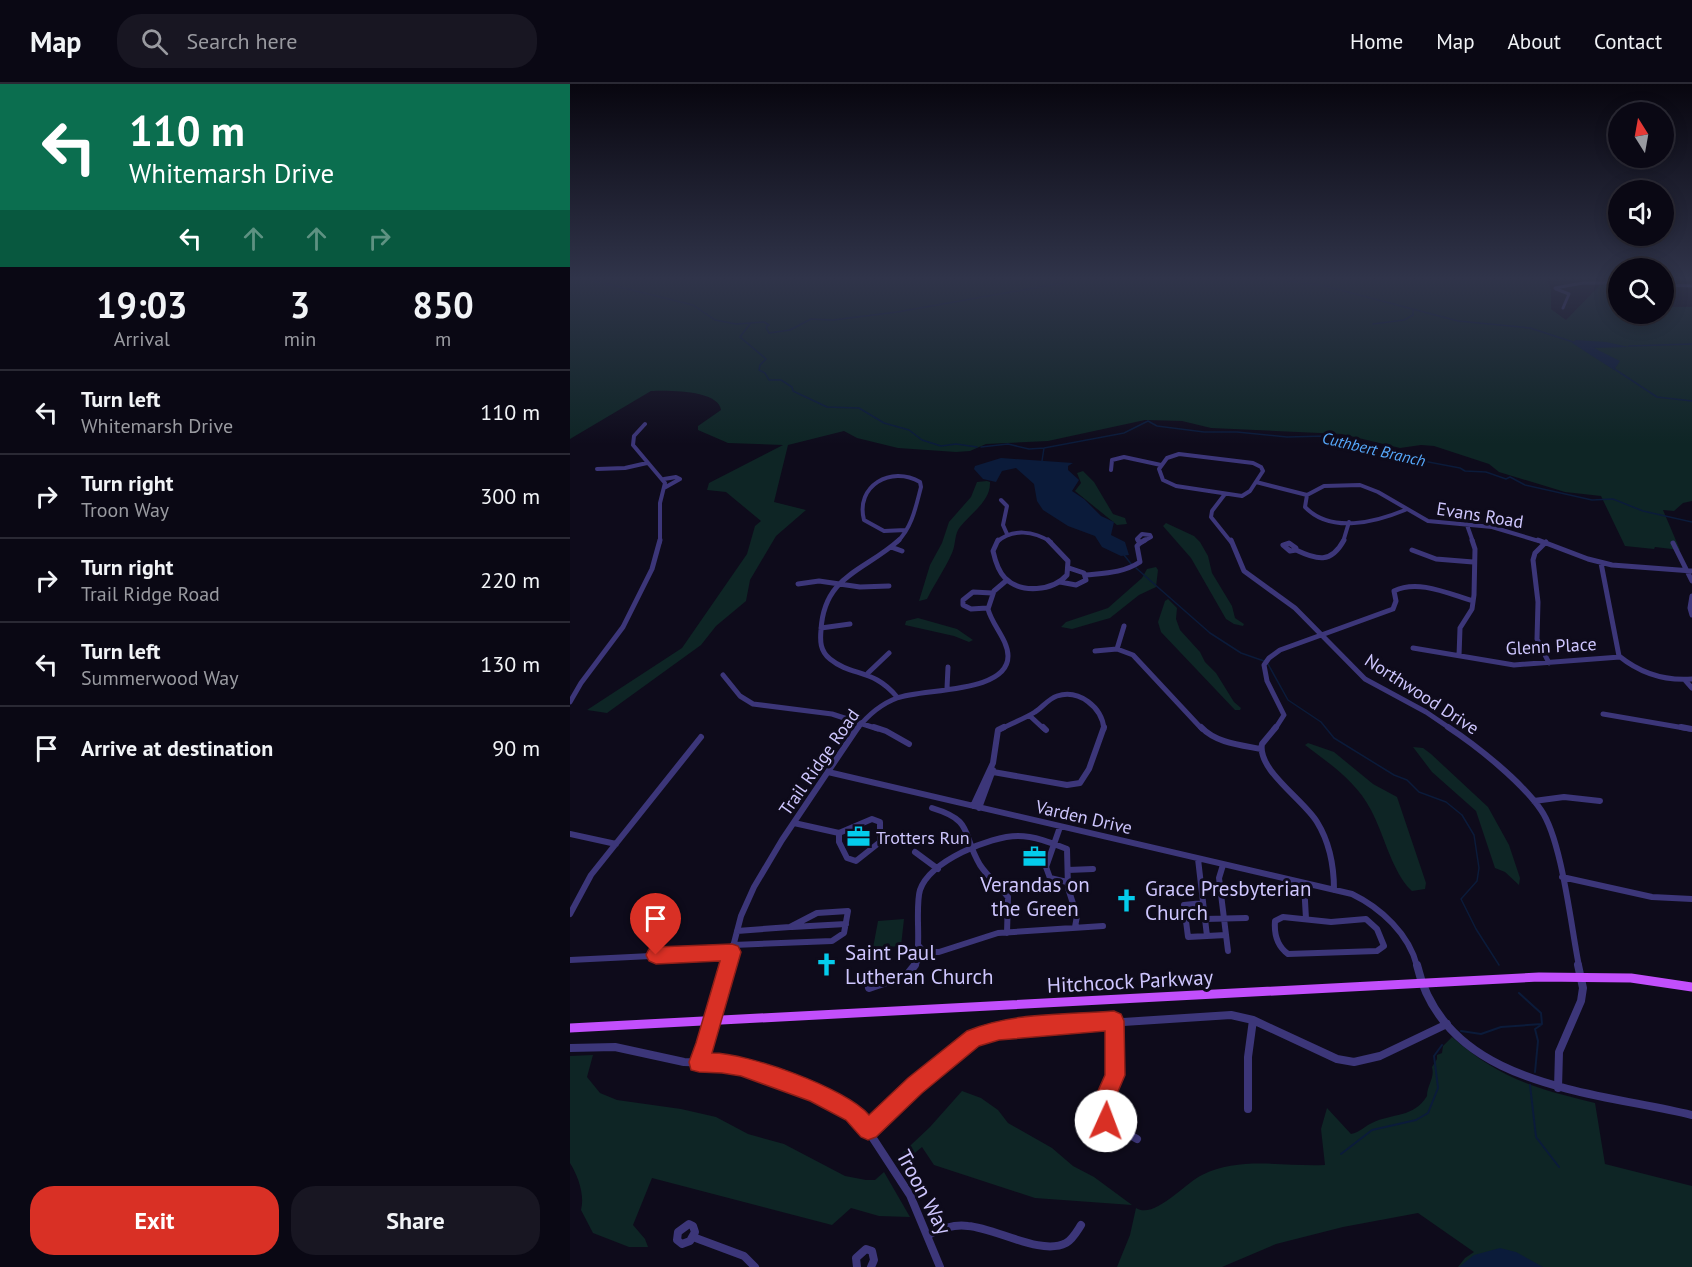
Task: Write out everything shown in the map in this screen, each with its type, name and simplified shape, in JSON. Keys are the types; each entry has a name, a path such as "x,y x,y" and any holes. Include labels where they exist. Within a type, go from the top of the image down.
{"main road":[{"name":"Hitchcock Parkway","path":"570,1028 1346,985 1581,976 1649,980 1692,987"}],"street":[{"path":"645,424 636,433 633,443 638,453 664,479"},
{"path":"1179,454 1253,463 1263,470 1247,495 1234,496 1168,483 1161,477 1161,465 1169,456 1179,454"},
{"path":"1112,470 1112,460 1120,457 1161,465"},
{"path":"597,469 625,468 647,463"},
{"path":"897,697 883,681 841,664 826,655 822,647 821,628 824,610 837,584 844,576 891,547 906,530 913,520 921,483 914,477 890,476 872,485 862,508 864,520 874,528 891,532 906,530"},
{"path":"663,489 680,479 676,477 664,479"},
{"path":"570,702 581,683 623,627 652,569 660,543 660,502 664,479"},
{"path":"1256,482 1307,495 1305,507 1311,514 1349,522 1374,522 1405,510"},
{"name":"Evans Road","path":"1307,495 1320,488 1340,484 1358,485 1376,491 1405,510 1432,522 1502,529 1546,542 1601,563 1690,571"},
{"path":"920,491 927,492"},
{"name":"Northwood Drive","path":"1225,494 1211,517 1230,539 1242,568 1291,604 1365,679 1426,712 1457,733 1504,772 1534,801 1549,823 1584,992 1558,1052 1558,1088"},
{"path":"1000,500 1007,506 1003,525 1007,534"},
{"path":"1296,550 1317,559 1339,550 1345,541 1349,522"},
{"path":"1459,656 1460,630 1470,614 1473,601 1475,549 1467,525"},
{"path":"1086,575 1086,580 1079,584 1060,582 1034,589 1018,586 1007,580 1001,573 993,548 998,540 1007,534 1027,533 1045,538 1065,556 1069,568 1086,575 1118,573 1137,565 1140,562 1137,546 1140,543"},
{"path":"1546,542 1535,553 1533,560 1538,602 1538,639 1542,653 1549,663"},
{"path":"1673,543 1690,571 1692,581"},
{"path":"891,547 902,550"},
{"path":"1412,550 1436,559 1473,562"},
{"path":"1601,563 1613,619 1617,652 1620,657 1637,669 1673,680 1692,679"},
{"path":"1060,582 1069,568"},
{"path":"992,593 973,592 963,600 963,605 968,608 987,608 992,593 1007,580"},
{"path":"798,584 819,581 860,587 889,586"},
{"path":"1334,890 1333,858 1317,824 1304,804 1266,764 1261,749 1266,738 1284,716 1266,682 1264,671 1267,661 1280,650 1393,609 1396,601 1394,591 1401,587 1423,588 1473,601"},
{"path":"1692,596 1690,608 1692,615"},
{"name":"Trail Ridge Road","path":"699,1062 737,931 755,885 794,823 862,722 876,709 897,697 984,681 1005,666 1008,651 993,627 987,608"},
{"path":"821,628 850,624"},
{"path":"1117,649 1124,626"},
{"name":"Glenn Place","path":"1413,648 1507,665 1620,657"},
{"path":"1095,651 1117,649 1137,658 1207,734 1219,740 1261,749"},
{"path":"868,673 889,653"},
{"path":"946,688 948,668"},
{"path":"723,675 740,696 753,704 822,712 862,722 896,735 909,744"},
{"path":"1685,680 1692,688"},
{"path":"989,728 997,731 1030,716 1059,695 1080,697 1098,711 1104,730 1084,780 1076,784 1067,785 993,772"},
{"path":"1603,714 1692,729"},
{"path":"1030,716 1046,730"},
{"path":"976,807 993,772 997,731"},
{"path":"570,914 585,884 701,737"},
{"path":"976,807 993,763"},
{"name":"Varden Drive","path":"828,772 1334,890 1362,899 1393,926 1412,950 1422,983"},
{"path":"1534,801 1564,797 1600,801"},
{"path":"932,808 960,818 983,868 1008,897 1007,933"},
{"path":"794,823 839,833 854,824 873,819 880,822 882,839 878,846 856,861 847,858 844,854 839,842 839,833"},
{"path":"1060,827 1046,867 1047,875 1053,880 1067,882"},
{"path":"570,834 616,844"},
{"path":"1075,927 1077,916 1071,903 1067,882 1067,849 1054,844 1012,836 973,848 955,855 938,869 920,890 918,945 924,952 939,952 1007,933 1103,926"},
{"path":"915,852 938,869"},
{"path":"1198,859 1207,936"},
{"path":"1223,865 1219,878 1228,951"},
{"path":"1068,870 1093,869"},
{"path":"1562,877 1652,897 1692,899"},
{"path":"1304,883 1306,919"},
{"path":"1203,903 1184,904 1188,937 1226,935"},
{"path":"570,960 832,941 844,933 848,911 817,913 790,927"},
{"path":"1283,917 1306,919 1340,922 1365,919 1377,929 1384,946 1377,951 1290,955 1285,953 1278,945 1275,921 1283,917"},
{"path":"1205,919 1246,918"},
{"path":"737,931 846,924"},
{"path":"869,988 907,975 924,952"},
{"path":"1422,983 1447,1023 1462,1039 1495,1062 1537,1082 1558,1088 1692,1115"},
{"path":"868,1130 915,1085 974,1038 999,1030 1231,1015 1253,1020 1337,1059 1350,1062 1380,1056 1447,1023"},
{"path":"1248,1109 1248,1057 1253,1020"},
{"path":"1114,1021 1115,1075 1111,1089 1101,1104 1101,1113 1106,1121 1137,1139"},
{"name":"Troon Way","path":"570,1048 615,1047 674,1060 741,1066 815,1093 854,1113 868,1130 910,1195 940,1267"},
{"path":"928,1235 947,1226 969,1225 1053,1246 1069,1241 1081,1226"},
{"path":"693,1237 744,1256 754,1267"},
{"path":"857,1267 856,1258 866,1249 872,1251 874,1256 871,1267"}],"green space":[{"path":"570,333 1692,333 1692,501 1683,503 1674,511 1663,510 1680,550 1655,547 1654,549 1625,546 1601,496 1565,492 1499,472 1489,464 1434,446 1400,448 1342,434 1211,428 1182,421 1145,420 1048,441 986,444 970,451 956,452 898,448 857,438 844,431 788,445 774,502 806,510 776,536 750,580 746,601 716,626 701,645 607,713 587,710 682,648 747,554 755,526 761,521 726,492 707,490 709,483 783,445 728,443 698,430 698,426 721,410 712,398 692,393 651,391 570,439"},
{"path":"1083,471 1094,482 1113,514 1125,518 1127,524 1117,525 1075,491 1081,483 1077,473"},
{"path":"977,482 990,482 989,489 984,501 958,530 946,565 927,599 919,601 930,565 942,543 949,522 971,497"},
{"path":"1166,523 1194,536 1200,542 1208,556 1212,573 1232,606 1235,618 1244,624 1243,626 1226,619 1191,558 1163,526"},
{"path":"1156,567 1158,570 1156,587 1139,595 1110,618 1072,629 1061,627 1066,622 1108,608 1142,578 1147,569"},
{"path":"1168,599 1177,608 1176,619 1180,630 1216,673 1234,702 1241,708 1240,710 1235,710 1161,632 1158,622 1165,601"},
{"path":"918,618 957,629 973,640 969,642 954,636 905,625 906,621"},
{"path":"1308,743 1334,752 1373,784 1397,797 1426,883 1425,889 1412,891 1407,886 1396,868 1365,800 1342,774 1305,745"},
{"path":"1413,747 1423,748 1431,754 1488,807 1509,845 1520,878 1519,885 1505,872 1495,868 1476,811 1432,772"},
{"path":"904,919 901,946 873,948 878,921"},
{"path":"1452,1037 1486,1063 1519,1080 1595,1103 1605,1164 1692,1186 1692,1267 1458,1267 1474,1252 1418,1213 1343,1227 1276,1244 1222,1267 1117,1267 1130,1235 1136,1208 1152,1209 1195,1179 1217,1169 1247,1164 1325,1165 1321,1129 1327,1108 1351,1134 1369,1124 1416,1108 1427,1096 1432,1067 1437,1055 1442,1053 1443,1046"},
{"path":"593,1055 587,1077 600,1093 617,1100 681,1109 716,1117 748,1134 784,1144 845,1176 875,1180 884,1172 910,1217 879,1216 851,1208 832,1225 652,1178 633,1225 645,1239 648,1247 629,1247 593,1233 581,1210 580,1186 570,1163 570,1056"},
{"path":"962,1091 981,1098 998,1110 1008,1123 1052,1148 1073,1166 1094,1177 1132,1205 1035,1198 934,1165 922,1147 899,1166 895,1160 930,1127"}],"water":[{"path":"1576,340 1606,342 1629,347 1594,348 1620,361 1614,370 1572,343"},
{"path":"1001,458 1073,463 1068,466 1068,470 1079,480 1072,491 1101,516 1114,522 1111,535 1125,542 1129,555 1121,556 1102,547 1095,536 1068,526 1043,510 1037,501 1034,484 1016,468 1002,471 996,482 983,479 974,469 975,466"},
{"path":"1500,1248 1516,1252 1543,1267 1459,1267 1474,1255"}],"waterway":[{"name":"Cuthbert Branch","path":"743,333 740,337 766,359 760,365 759,370 765,373 769,380 781,380 792,387 793,391 827,407 859,408 884,423 909,430 922,440 941,446 956,444 977,447"},
{"path":"1546,333 1573,342"},
{"path":"1629,346 1692,344"},
{"path":"1613,368 1657,397 1692,401"},
{"name":"Cuthbert Branch","path":"1044,448 1124,433 1148,421 1157,426 1204,432 1237,432 1287,437 1326,436 1354,441 1397,456 1460,468 1465,471 1486,472 1506,479 1510,477 1525,485 1592,500 1613,499 1643,511 1692,522"},
{"name":"Cuthbert Branch","path":"981,447 1008,444 1029,449 1044,448"},
{"path":"1042,461 1044,448"},
{"path":"1124,555 1132,565"},
{"path":"1136,568 1210,633 1241,653 1264,661"},
{"path":"1268,664 1288,700 1321,722 1334,738 1394,775 1407,780 1419,792 1446,802 1462,815 1474,835 1479,868 1477,881 1461,899 1476,929 1499,965"},
{"path":"1461,1031 1481,1034 1501,1027 1542,1024 1541,1013 1519,993"},
{"path":"1535,1072 1538,1041 1535,1029 1541,1025"},
{"path":"1341,1154 1372,1130 1416,1120 1428,1113 1438,1088 1434,1056 1442,1045"},
{"path":"1530,1085 1536,1137 1559,1167"}],"place":[{"name":"Trotters Run","path":"858,837"},
{"name":"Verandas on the Green","path":"1035,856"},
{"name":"Grace Presbyterian Church","path":"1127,900"},
{"name":"Saint Paul Lutheran Church","path":"827,964"}],"route":[{"path":"656,955 732,952 699,1062 741,1066 815,1093 854,1113 868,1130 915,1085 974,1038 999,1030 1114,1021 1115,1075 1111,1089 1101,1104 1102,1117 1106,1121"}]}
